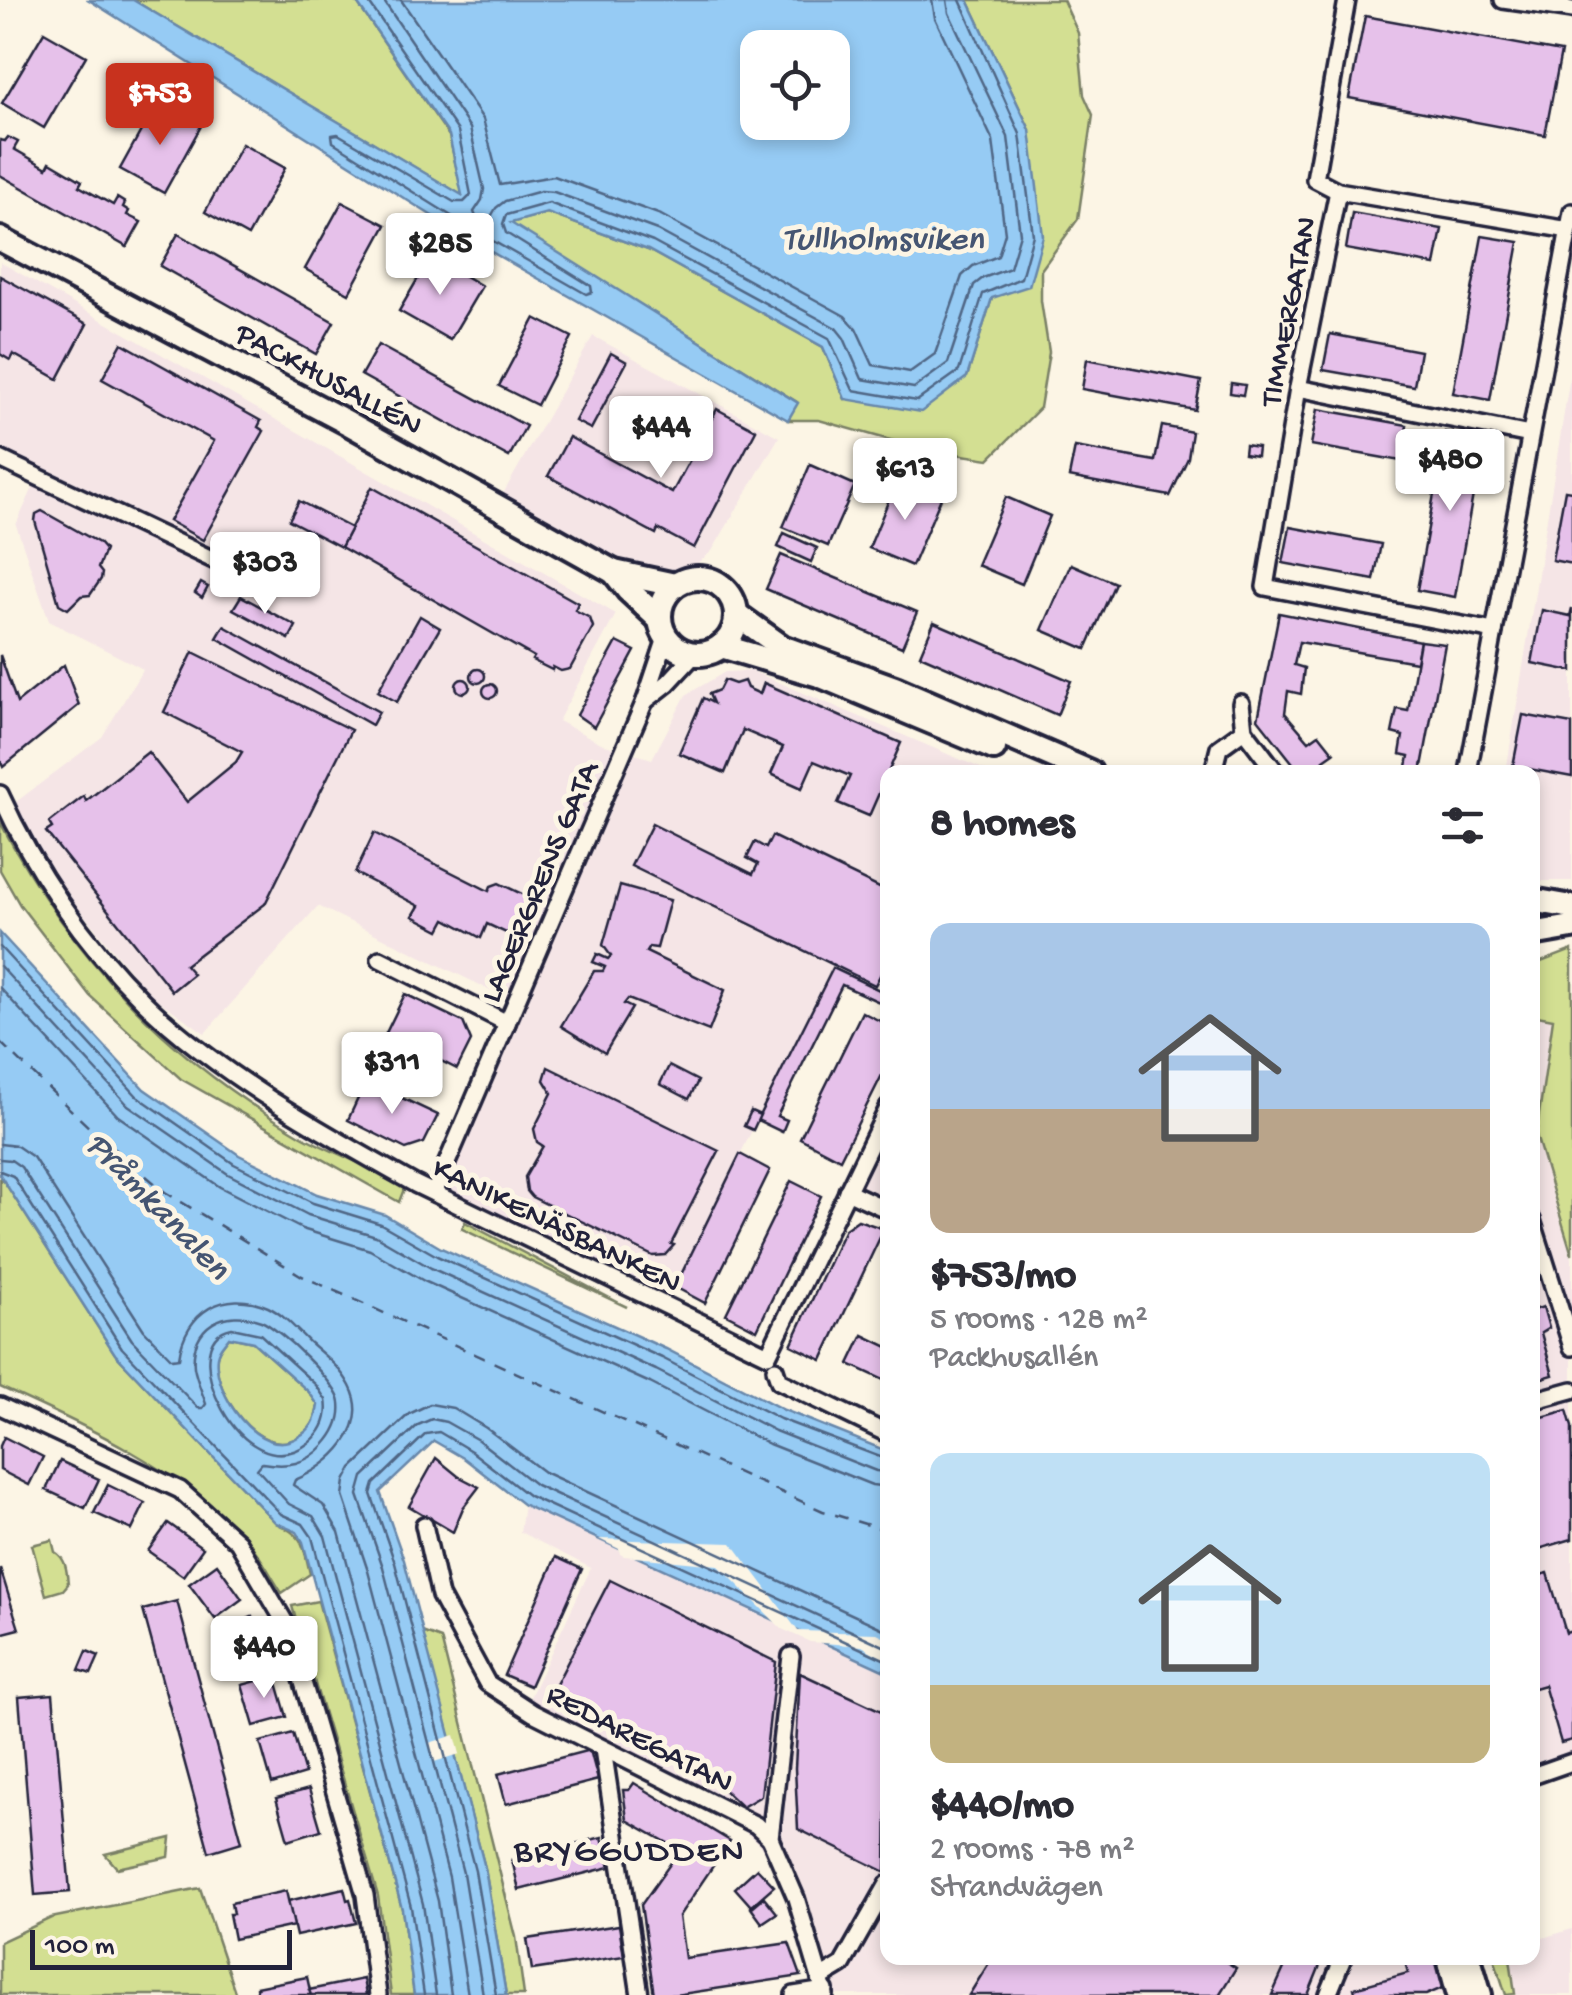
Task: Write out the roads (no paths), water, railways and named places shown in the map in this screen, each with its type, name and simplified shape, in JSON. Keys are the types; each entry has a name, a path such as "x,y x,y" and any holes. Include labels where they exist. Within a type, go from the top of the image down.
{"street":[{"name":"TIMMERGATAN","path":"1347,0 1315,179 1338,191 1298,388 1264,588 1494,631"},
{"path":"1503,0 1572,10"},
{"path":"1338,191 1569,230"},
{"path":"1469,765 1572,212"},
{"name":"PACKHUSALLÉN","path":"4,238 484,496 614,572 675,586"},
{"path":"1298,388 1530,436"},
{"path":"0,459 239,572"},
{"name":"PACKHUSALLÉN","path":"614,572 663,628"},
{"path":"721,646 734,626 736,614 729,594 712,581 692,578 675,586 663,600 663,628 684,652 694,654 721,646 839,683 1035,765"},
{"path":"736,614 782,646 895,688 1074,765"},
{"name":"LAGERGRENS GATA","path":"434,1193 645,701 663,628"},
{"name":"LAGERGRENS GATA","path":"645,701 694,654"},
{"path":"1241,702 1244,730 1271,765"},
{"path":"1215,765 1219,748 1244,730"},
{"name":"KANIKENÄSBANKEN","path":"0,794 41,872 93,945 143,1002 215,1060 368,1158 772,1362 779,1381 880,1430"},
{"path":"1540,902 1572,909"},
{"path":"1540,908 1572,909"},
{"path":"1540,933 1572,928"},
{"path":"380,959 507,1023"},
{"path":"772,1362 880,1124"},
{"path":"847,1190 880,1206"},
{"path":"1540,1245 1572,1347"},
{"path":"1540,1400 1572,1390"},
{"path":"0,1406 180,1490 238,1542 286,1624 364,1894 378,1995"},
{"name":"REDAREGATAN","path":"424,1525 440,1596 487,1683 603,1749 756,1824 770,1838"},
{"path":"791,1656 770,1838 788,1878 824,1987"},
{"path":"603,1749 640,1995"},
{"path":"1540,1773 1572,1762"},
{"path":"794,1995 824,1987 842,1965 880,1898"},
{"path":"1328,1995 1341,1965"},
{"path":"1451,1965 1460,1995"},
{"path":"1471,1965 1480,1995"}],"water":[{"name":"Tullholmsviken","path":"89,0 133,0 462,195 449,135 355,0 968,0 1030,130 1043,236 1029,286 992,298 967,377 921,412 845,399 823,347 648,250 547,213 511,223 798,403 788,420 472,241"},
{"name":"Pråmkanalen","path":"0,933 144,1089 239,1155 317,1194 385,1215 441,1248 666,1349 784,1410 880,1448 880,1669 524,1505 465,1459 434,1441 380,1492 404,1560 485,1868 506,1995 414,1995 402,1909 303,1542 297,1532 276,1523 115,1354 0,1175","holes":["229,1337 253,1342 309,1392 318,1405 307,1431 283,1442 268,1440 254,1432 230,1404 217,1371 217,1357"]}],"district":[{"name":"BRYGGUDDEN","path":"630,1848"}]}
